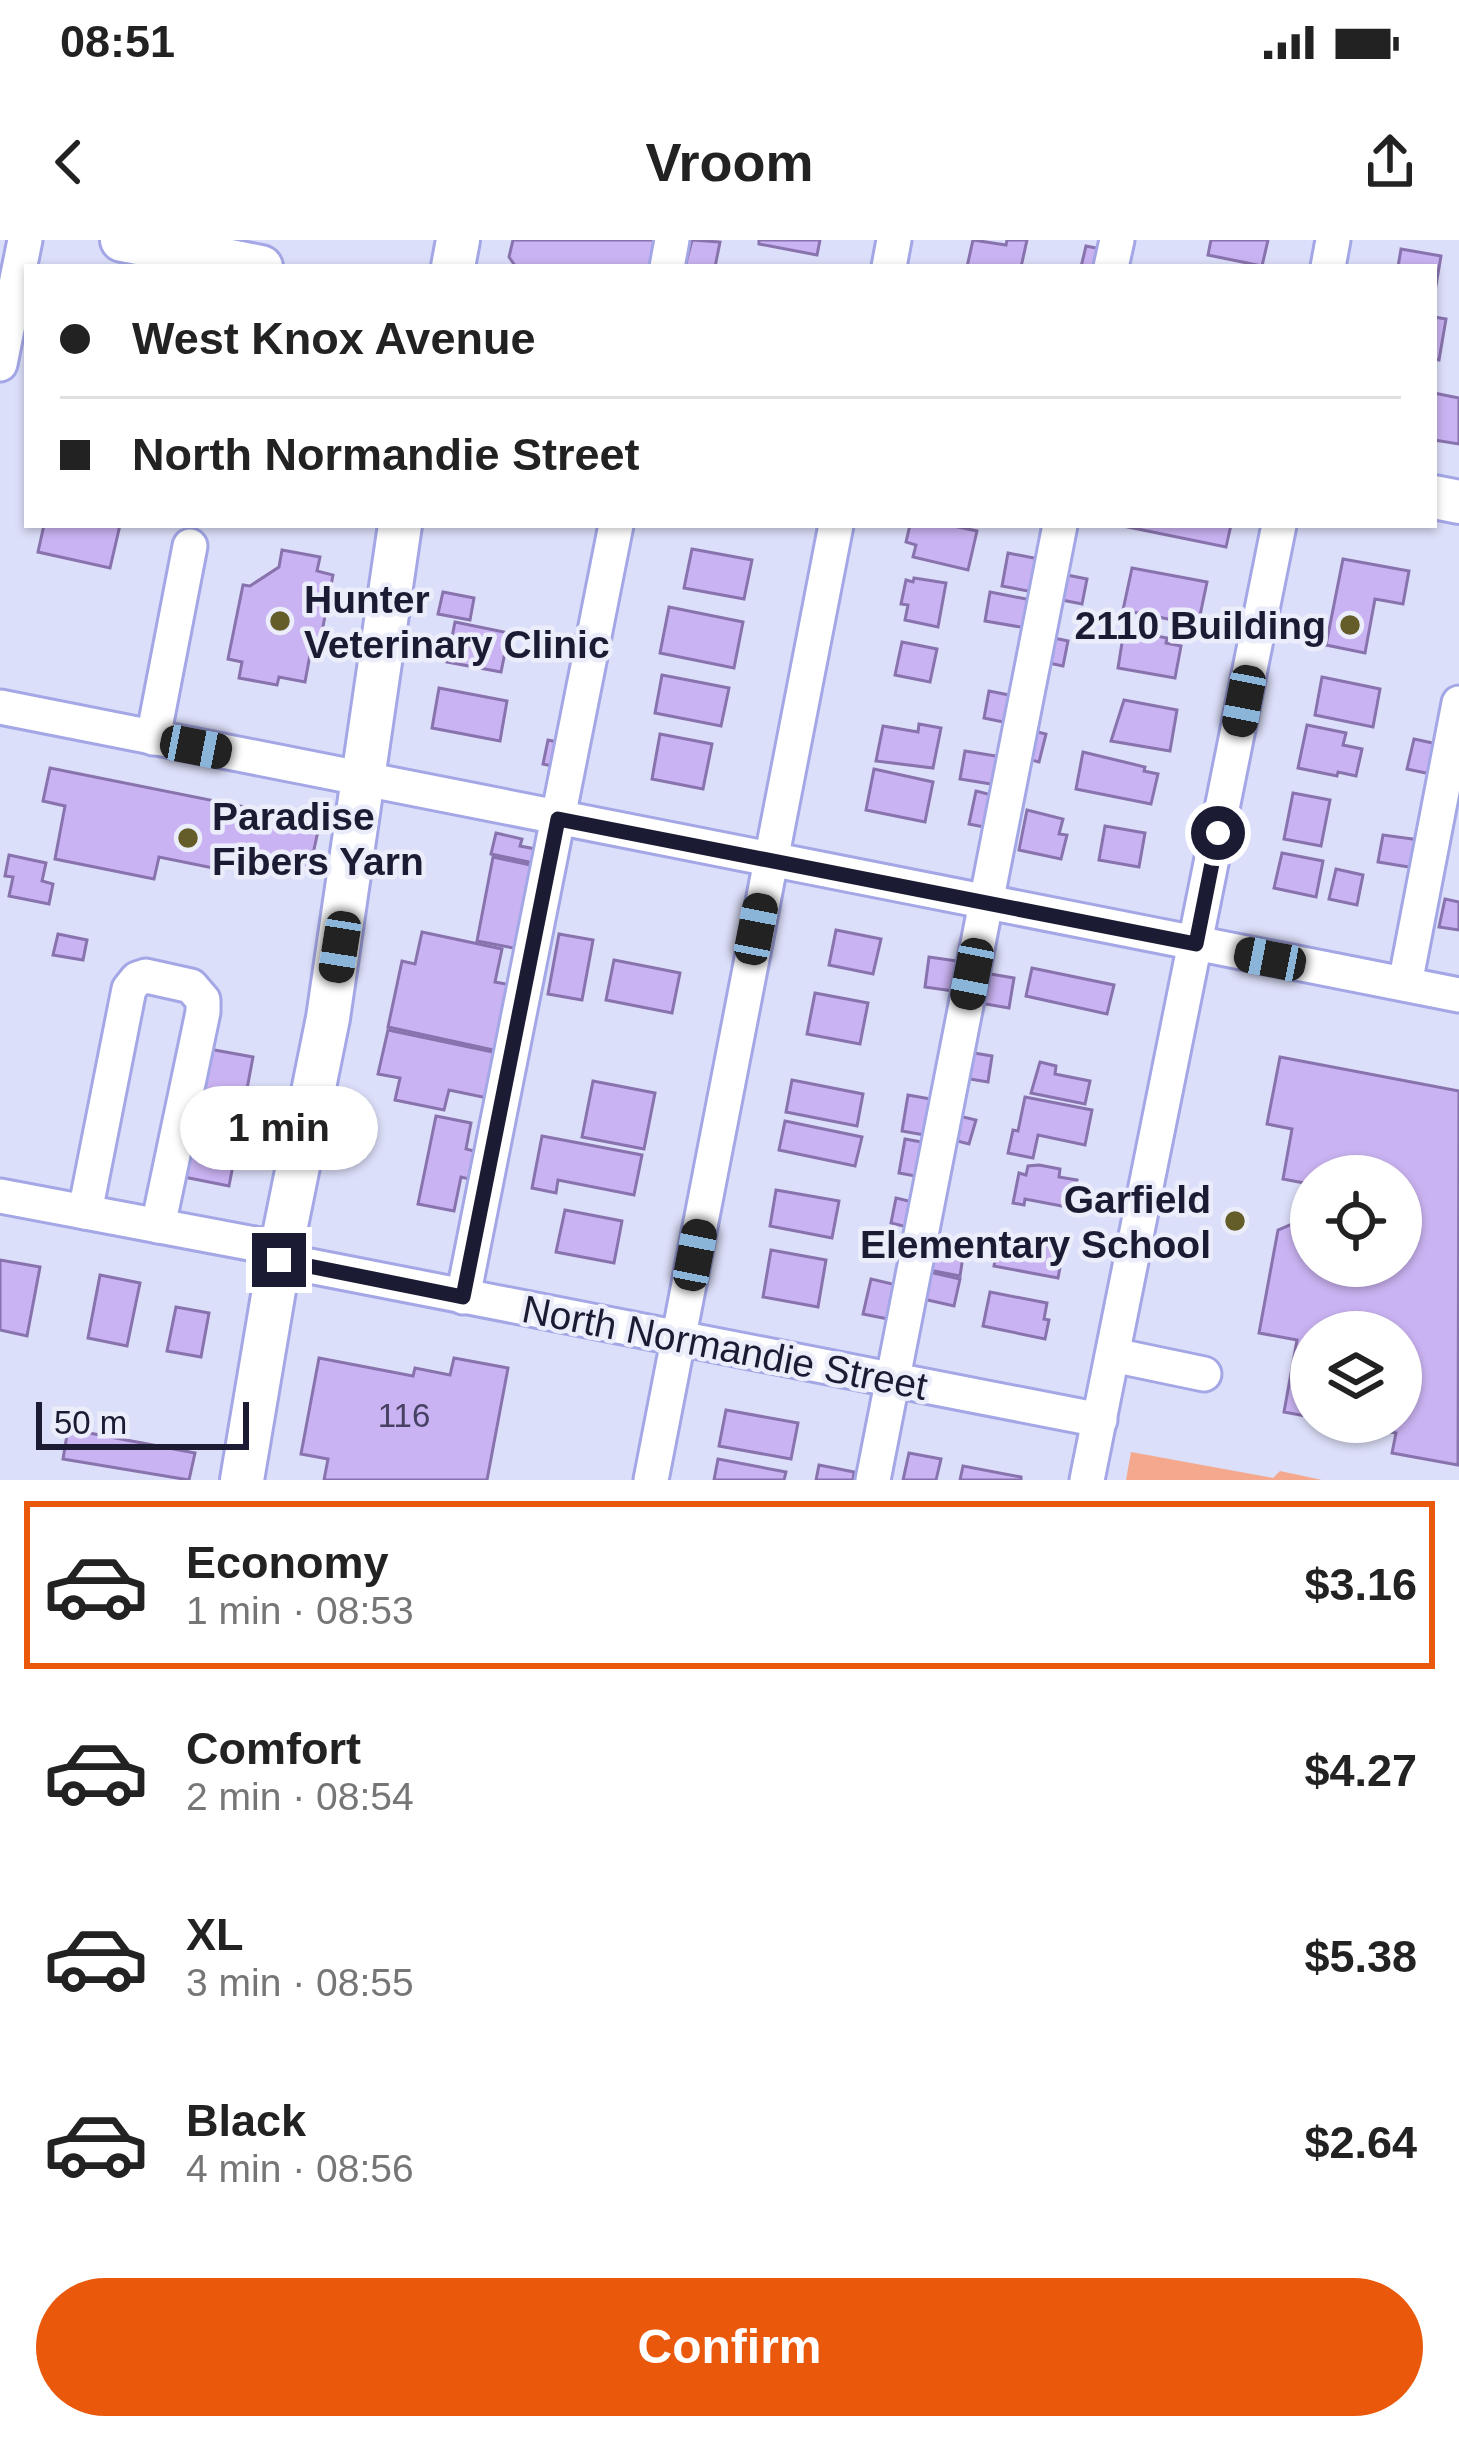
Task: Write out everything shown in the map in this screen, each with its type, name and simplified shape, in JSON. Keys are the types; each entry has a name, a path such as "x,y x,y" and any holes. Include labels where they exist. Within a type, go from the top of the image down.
{"main road":[{"path":"122,240 244,259"},
{"path":"242,1480 280,1255 328,1018 365,781 391,528"}],"street":[{"path":"0,364 25,240"},
{"path":"463,1297 615,528"},
{"path":"651,1480 835,528"},
{"path":"873,1480 1059,528"},
{"path":"1087,1480 1278,528"},
{"path":"153,738 190,546"},
{"path":"1405,984 1459,703"},
{"path":"0,707 1459,995"},
{"path":"85,1212 129,989 146,976 191,986 203,1000 158,1226"},
{"name":"North Normandie Street","path":"0,1196 158,1226 463,1297 1100,1420"},
{"path":"1113,1355 1204,1374"}],"shaded area":[{"path":"1131,1452 1273,1478 1280,1471 1322,1480 1126,1480"}],"building":[{"path":"513,240 670,240 666,264 514,264 509,257"},
{"path":"692,240 720,242 716,264 686,264"},
{"path":"759,240 820,240 817,255 759,244"},
{"path":"973,240 1006,245 1007,240 1027,240 1022,264 968,264"},
{"path":"1211,240 1268,240 1262,264 1208,255"},
{"path":"1086,246 1106,250 1104,264 1082,264"},
{"path":"1401,249 1441,256 1437,279 1437,264 1398,264"},
{"path":"1437,318 1446,319 1437,360"},
{"path":"1437,394 1459,398 1459,444 1437,440"},
{"path":"43,528 119,528 110,568 38,552"},
{"path":"909,528 977,531 968,570 913,557 916,545 906,542"},
{"path":"1133,528 1230,528 1226,547"},
{"path":"692,549 752,560 744,599 684,588"},
{"name":"Hunter Veterinary Clinic","path":"282,550 320,557 317,571 333,575 317,657 310,655 305,682 279,677 277,685 239,678 242,662 228,659 243,585 250,586 279,567"},
{"path":"1008,553 1039,559 1033,592 1002,586"},
{"name":"2110 Building","path":"1343,559 1409,571 1403,604 1375,599 1365,653 1326,645"},
{"path":"1132,568 1207,582 1198,625 1123,610"},
{"path":"1062,574 1087,579 1082,604 1057,599"},
{"path":"914,578 946,583 938,627 905,620 908,605 901,604 906,580 913,582"},
{"path":"443,592 474,598 470,620 438,614"},
{"path":"990,592 1031,600 1026,628 985,621"},
{"path":"669,607 743,622 734,668 660,653"},
{"path":"455,622 509,633 501,672 447,662"},
{"path":"1124,630 1167,638 1166,643 1181,646 1175,678 1118,668"},
{"path":"1049,637 1068,641 1063,666 1044,662"},
{"path":"902,642 937,649 930,682 895,675"},
{"path":"662,675 729,688 721,726 655,713"},
{"path":"1322,677 1380,689 1373,727 1315,715"},
{"path":"439,688 507,701 500,741 432,728"},
{"path":"989,691 1014,696 1008,723 984,718"},
{"path":"1124,700 1177,710 1170,751 1111,741"},
{"path":"919,724 941,728 933,768 876,761 883,726 918,732"},
{"path":"1307,725 1346,733 1343,745 1362,749 1356,776 1298,768"},
{"path":"1030,730 1046,734 1039,762 1023,758"},
{"path":"660,734 712,744 703,789 652,779"},
{"path":"1414,739 1442,745 1435,775 1407,769"},
{"path":"548,740 571,745 566,769 543,764"},
{"path":"965,751 1002,757 997,785 960,779"},
{"path":"1083,752 1158,774 1151,804 1076,789"},
{"name":"Paradise Fibers Yarn","path":"50,768 320,822 309,872 221,854 218,869 159,857 154,879 55,859 65,806 43,801"},
{"path":"874,769 933,782 925,822 866,810"},
{"path":"976,791 996,796 989,828 969,824"},
{"path":"1293,793 1330,800 1321,846 1284,839"},
{"path":"1027,810 1063,819 1059,834 1067,835 1061,859 1019,850"},
{"path":"1105,826 1145,833 1139,867 1099,860"},
{"path":"496,833 522,839 520,846 541,850 538,864 491,854"},
{"path":"1383,835 1420,840 1415,868 1378,862"},
{"path":"1282,853 1323,861 1316,897 1274,888"},
{"path":"9,855 46,863 42,881 53,884 49,904 9,896 13,877 5,876"},
{"path":"493,857 540,867 524,950 477,941"},
{"path":"1336,869 1363,875 1357,905 1329,899"},
{"path":"1445,899 1459,902 1459,930 1439,927"},
{"path":"836,930 881,939 873,974 829,965"},
{"path":"422,932 502,949 495,982 522,987 507,1053 388,1027 402,961 415,964"},
{"path":"58,934 87,940 83,960 53,955"},
{"path":"559,934 593,940 582,1000 548,994"},
{"path":"929,957 957,961 953,991 925,987"},
{"path":"614,960 680,973 672,1013 606,1000"},
{"path":"1032,968 1114,985 1107,1014 1026,996"},
{"path":"985,973 1014,978 1009,1008 980,1003"},
{"path":"815,993 868,1003 860,1044 807,1034"},
{"path":"388,1030 507,1055 497,1100 449,1090 444,1110 395,1100 400,1078 378,1074"},
{"path":"209,1049 253,1057 247,1089 260,1091 254,1120 242,1118 229,1186 184,1177"},
{"path":"968,1052 992,1056 988,1082 964,1078"},
{"path":"1280,1057 1459,1091 1458,1465 1392,1453 1394,1443 1422,1443 1422,1311 1290,1311 1290,1339 1259,1333 1278,1230 1290,1225 1290,1287 1422,1287 1422,1155 1290,1155 1290,1180 1283,1179 1292,1129 1267,1124"},
{"path":"1040,1062 1056,1066 1055,1074 1090,1081 1085,1104 1031,1093"},
{"path":"792,1080 863,1094 857,1126 786,1112"},
{"path":"593,1081 655,1093 644,1149 582,1137"},
{"path":"908,1095 936,1100 930,1136 902,1131"},
{"path":"1025,1097 1092,1110 1085,1145 1038,1135 1033,1158 1008,1153"},
{"path":"955,1115 976,1120 969,1144 949,1139"},
{"path":"436,1116 471,1123 466,1149 478,1152 473,1180 461,1177 454,1211 418,1204"},
{"path":"785,1121 862,1137 855,1166 779,1150"},
{"path":"542,1136 642,1155 634,1195 558,1180 556,1193 532,1188"},
{"path":"905,1139 927,1143 921,1177 899,1173"},
{"path":"1028,1166 1060,1169 1059,1177 1077,1180 1072,1208 1025,1199 1024,1205 1013,1203 1019,1173 1026,1175"},
{"path":"776,1190 839,1201 832,1238 770,1226"},
{"path":"896,1198 917,1203 911,1228 891,1223"},
{"path":"565,1210 622,1221 614,1263 556,1252"},
{"path":"1000,1235 1064,1247 1058,1278 994,1266"},
{"path":"928,1243 964,1250 960,1276 924,1269"},
{"path":"771,1250 826,1260 818,1307 763,1297"},
{"path":"0,1260 40,1267 27,1336 0,1330"},
{"path":"925,1271 960,1279 954,1306 919,1298"},
{"path":"100,1275 140,1283 127,1346 88,1338"},
{"path":"871,1279 901,1286 893,1320 863,1314"},
{"path":"990,1292 1047,1303 1045,1339 983,1326"},
{"path":"176,1307 209,1313 201,1357 167,1351"},
{"path":"319,1358 413,1376 415,1368 450,1375 454,1358 508,1368 487,1480 324,1480 328,1459 301,1454"},
{"path":"1290,1379 1290,1413 1284,1412"},
{"path":"726,1410 798,1423 791,1459 719,1446"},
{"path":"68,1429 195,1453 189,1480 63,1459"},
{"path":"909,1453 941,1459 936,1480 903,1480"},
{"path":"718,1459 786,1472 784,1480 714,1480"},
{"path":"819,1465 854,1472 853,1480 816,1480"},
{"path":"963,1466 1021,1477 1021,1480 960,1480"}],"place":[{"name":"Hunter Veterinary Clinic","path":"280,621"},
{"name":"2110 Building","path":"1350,625"},
{"name":"Paradise Fibers Yarn","path":"188,838"},
{"name":"Garfield Elementary School","path":"1235,1221"}],"route":[{"path":"279,1260 463,1297 558,819 1196,944 1218,833"}]}
